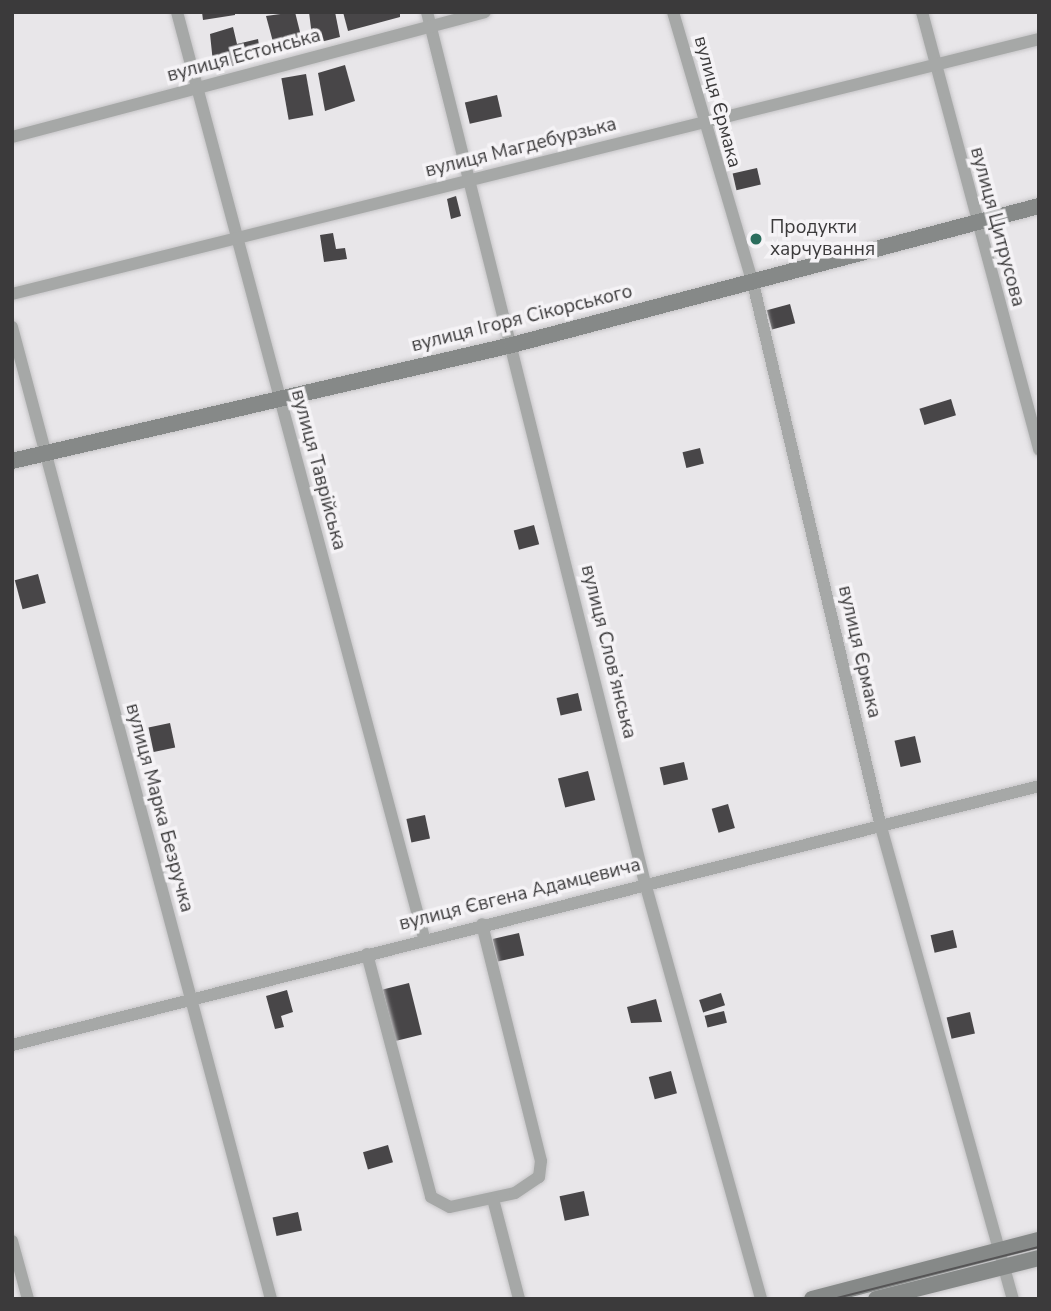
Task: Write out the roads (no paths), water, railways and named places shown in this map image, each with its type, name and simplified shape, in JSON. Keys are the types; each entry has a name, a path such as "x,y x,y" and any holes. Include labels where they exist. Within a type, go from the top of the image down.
{"main road":[{"name":"вулиця Ігоря Сікорського","path":"12,461 278,396 512,345 1039,206"},
{"path":"812,1299 1039,1240"},
{"path":"876,1299 1039,1258"}],"street":[{"name":"вулиця Таврійська","path":"177,12 424,938"},
{"name":"вулиця Слов’янська","path":"427,12 467,181 512,345 645,883 761,1299"},
{"name":"вулиця Естонська","path":"12,136 485,12"},
{"name":"вулиця Єрмака","path":"673,12 701,123 753,283 881,827 1002,1249 1013,1299"},
{"name":"вулиця Цитрусова","path":"922,12 975,223 1034,414 1039,450"},
{"name":"вулиця Магдебурзька","path":"12,294 236,236 1039,39"},
{"name":"вулиця Марка Безручка","path":"12,327 42,453 271,1299"},
{"name":"вулиця Євгена Адамцевича","path":"12,1045 192,1001 424,938 1039,786"},
{"path":"367,954 431,1197 450,1207 493,1199 530,1186 541,1161 482,924"},
{"path":"493,1199 519,1299"},
{"path":"12,1241 28,1299"}],"tram line":[{"path":"833,1299 1039,1247"}],"place":[{"name":"Продукти харчування","path":"756,239"}]}
